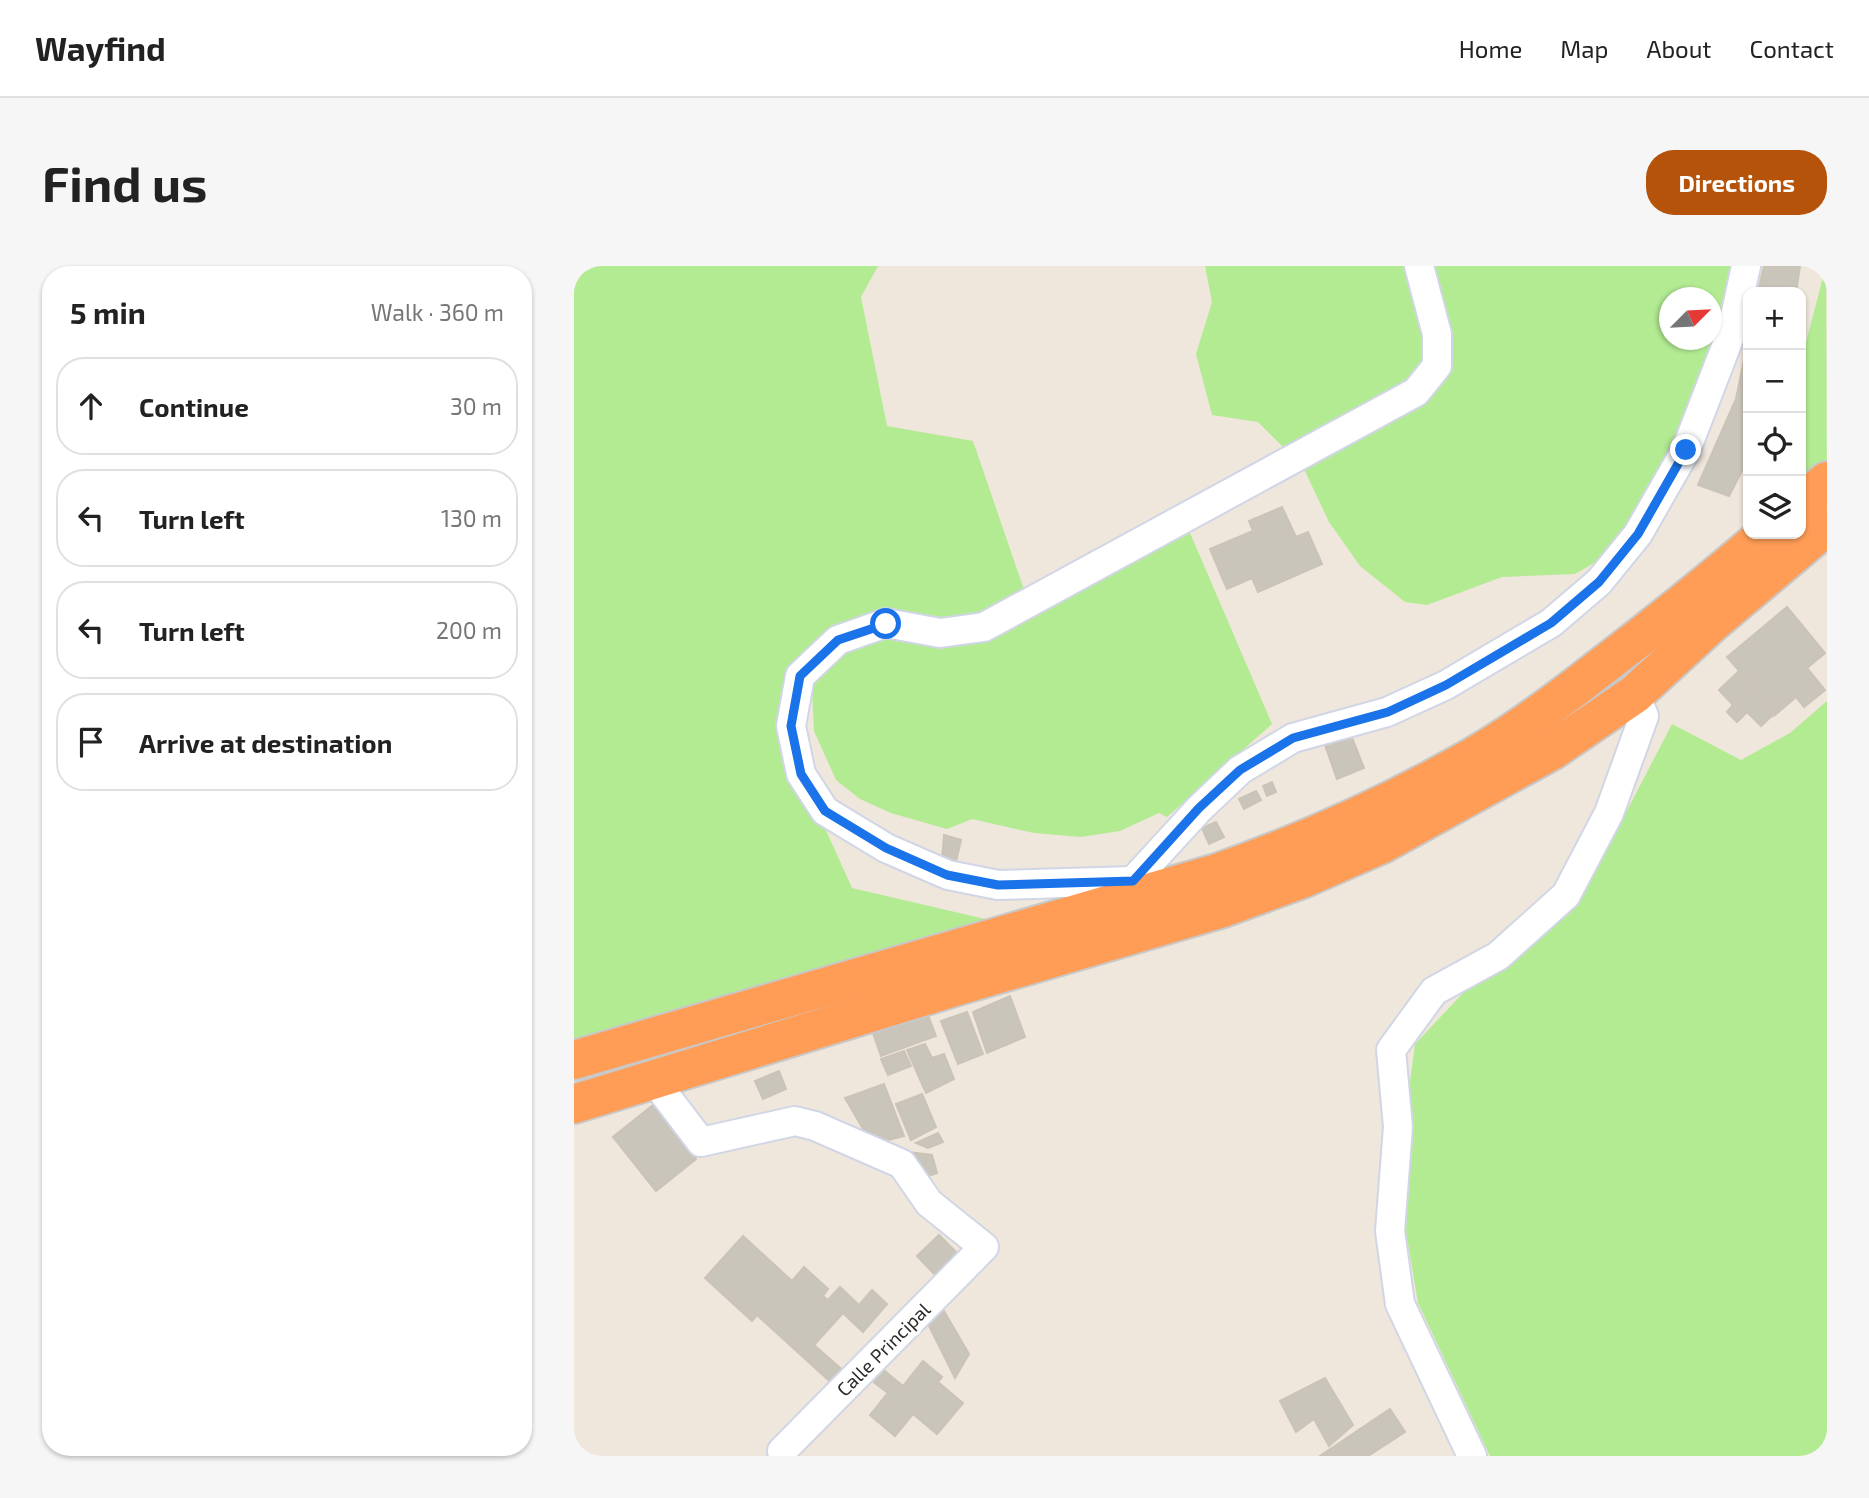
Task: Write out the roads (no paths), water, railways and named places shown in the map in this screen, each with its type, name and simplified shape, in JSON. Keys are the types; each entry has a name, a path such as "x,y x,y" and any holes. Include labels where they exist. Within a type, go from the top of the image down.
{"highway":[{"path":"1806,499 1827,481"},
{"path":"574,1104 1223,908 1302,879 1382,844 1553,750 1635,694 1711,624 1827,526"},
{"path":"574,1060 1139,887 1217,873 1291,847 1367,813 1502,739 1682,607 1760,539"}],"street":[{"path":"1419,266 1437,334 1437,366 1416,392 984,627 940,633 886,624 838,640 800,676 791,726 801,774 825,811 886,848 947,875 998,885 1139,887 1199,808 1240,770 1293,738 1388,712 1446,685 1551,623 1599,582 1638,534 1686,450 1732,331 1746,266"},
{"path":"1472,1456 1400,1304 1390,1231 1398,1127 1391,1050 1434,991 1498,956 1566,895 1609,813 1644,716 1635,694"},
{"name":"Calle Principal","path":"653,1079 701,1142 795,1121 815,1126 902,1164 929,1203 984,1247 782,1451"}]}
